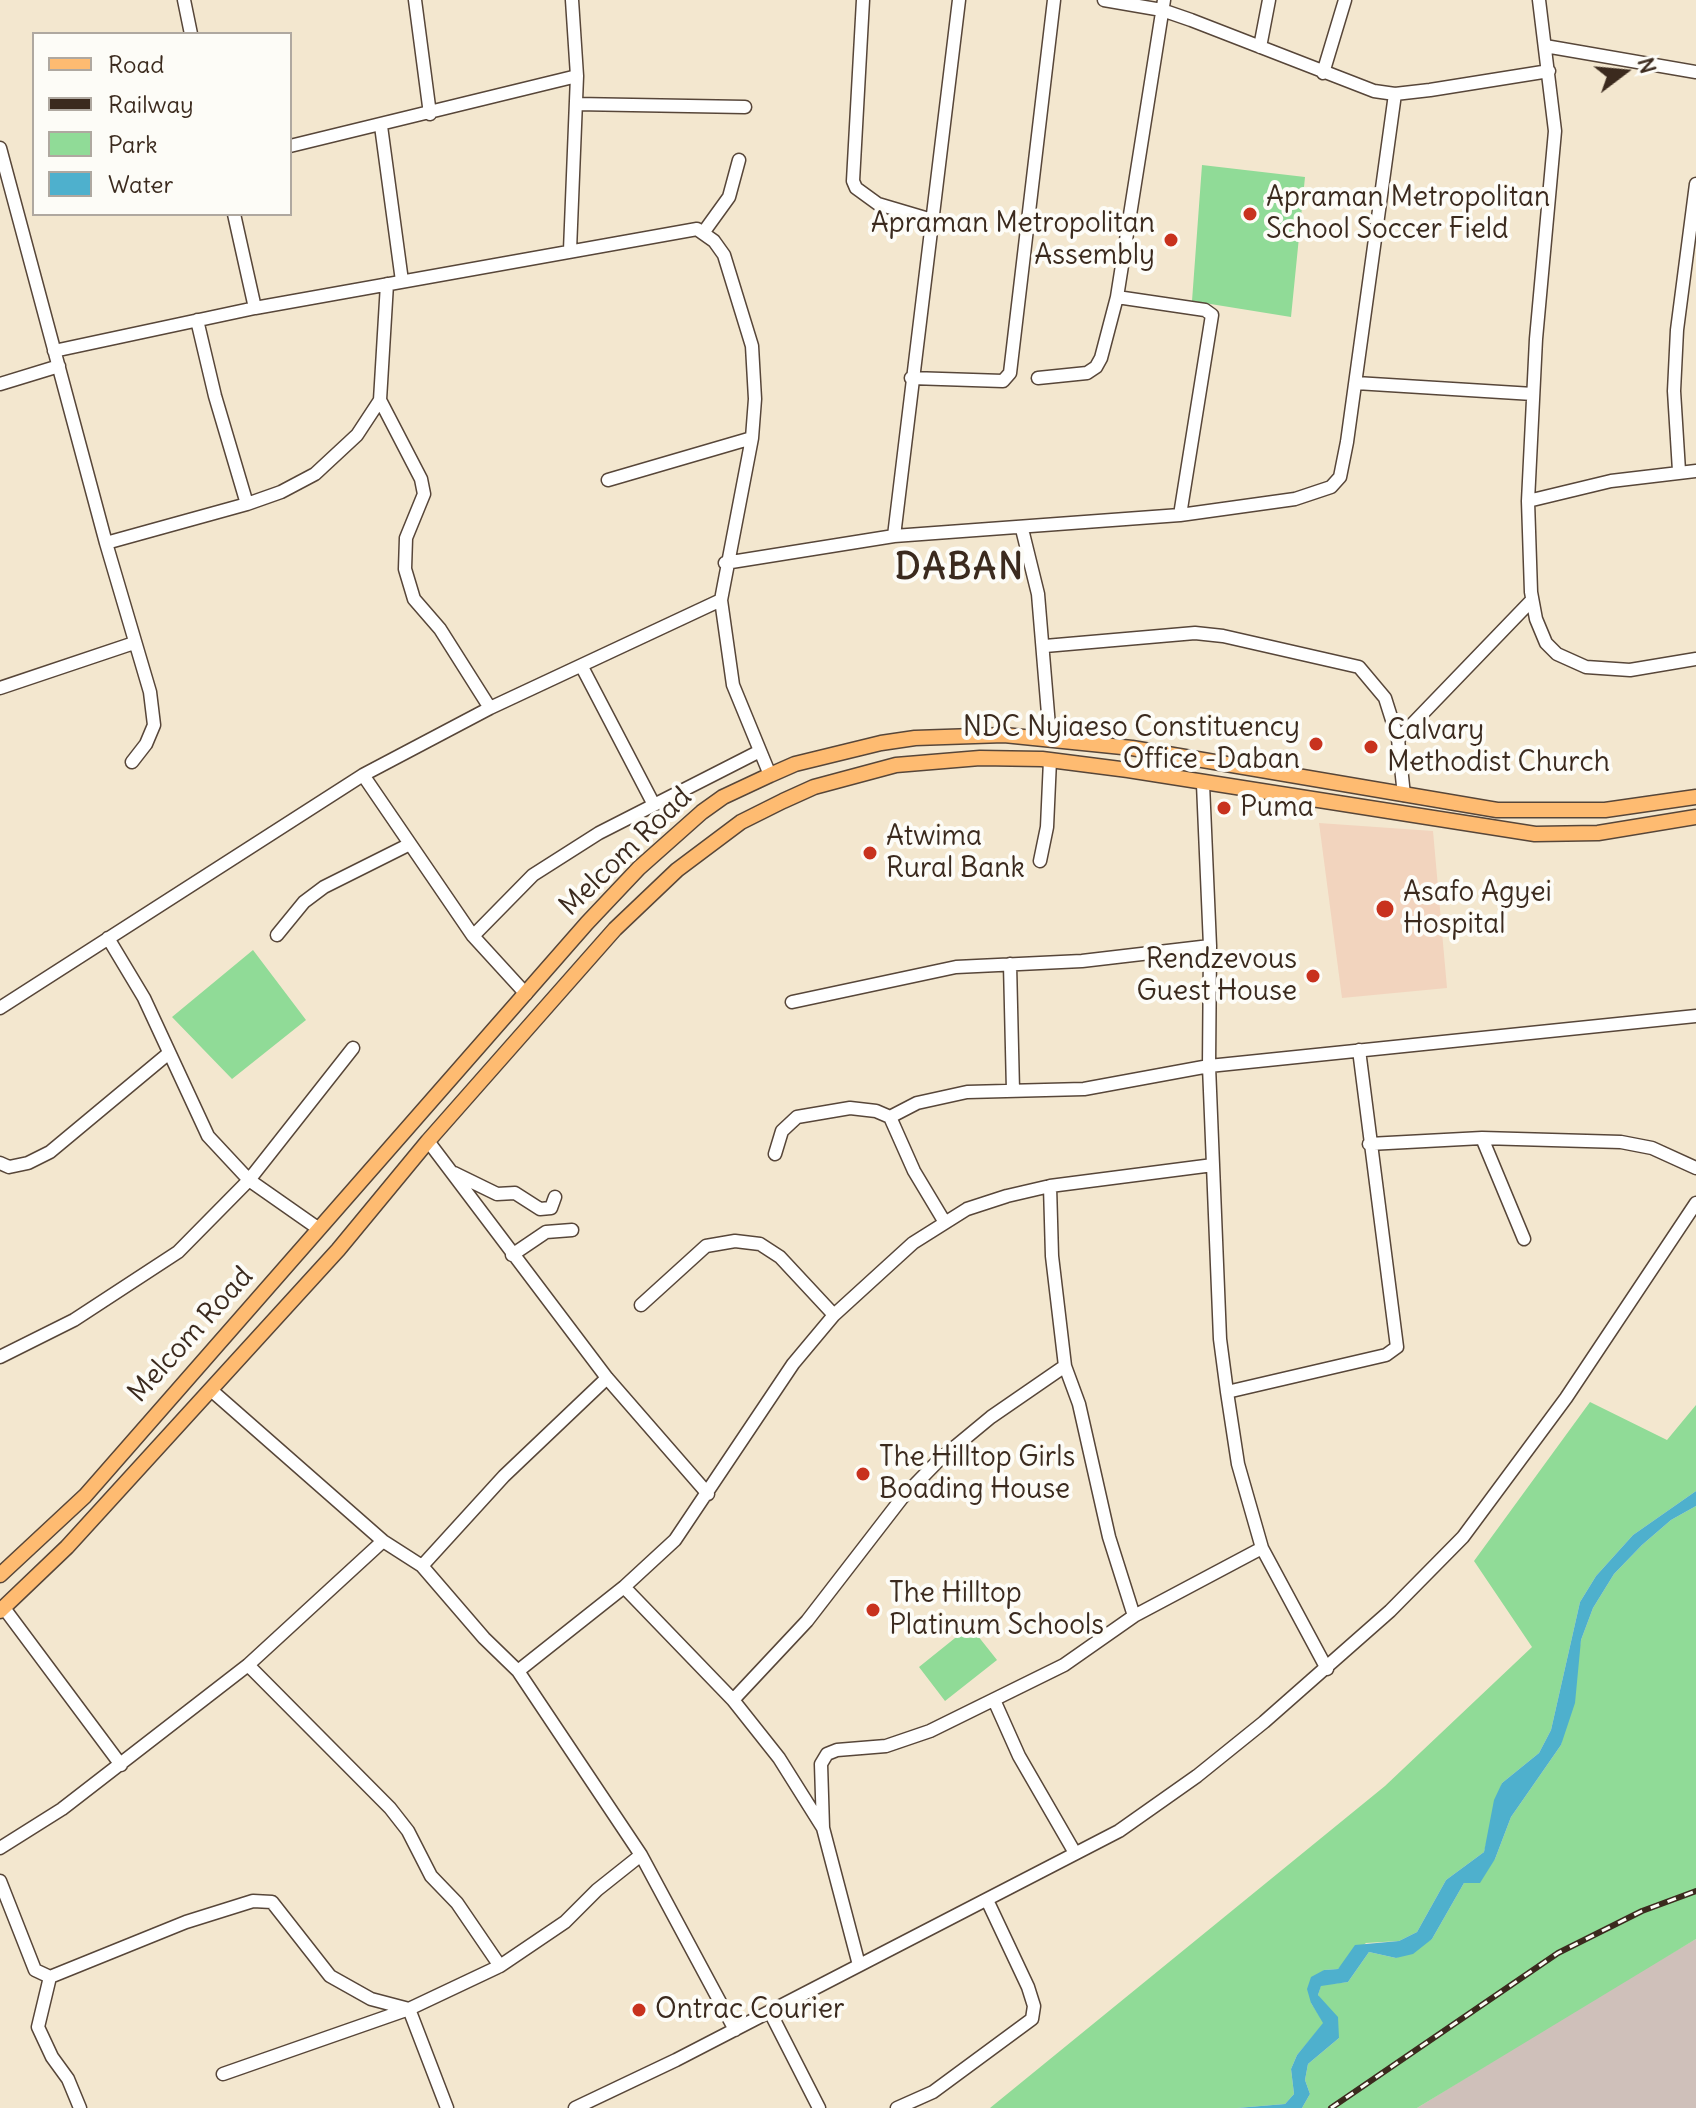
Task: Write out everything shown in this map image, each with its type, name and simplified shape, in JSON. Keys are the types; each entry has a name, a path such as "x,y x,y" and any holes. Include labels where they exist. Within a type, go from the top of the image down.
{"main road":[{"name":"Melcom Road","path":"0,1575 85,1496 587,923 670,839 723,797 770,775 816,758 915,738 1050,738 1528,813 1605,810 1696,797"},
{"path":"2,1609 67,1547 338,1250 428,1141 615,929 677,870 741,822 783,801 814,787 896,765 980,758 1050,760 1535,834 1598,833 1696,817"},
{"path":"1203,784 1208,762"},
{"path":"770,775 783,801"},
{"path":"191,1372 211,1390"}],"street":[{"path":"184,0 191,32"},
{"path":"415,0 430,114"},
{"path":"570,250 577,76 572,0"},
{"path":"863,0 853,181 856,188 878,204 932,220"},
{"path":"894,536 959,0"},
{"path":"911,378 1003,381 1010,373 1054,0"},
{"path":"1104,0 1163,5 1323,73 1374,91 1395,94 1549,71"},
{"path":"1260,47 1269,0"},
{"path":"1323,73 1345,0"},
{"path":"1539,0 1555,131 1533,394 1528,501 1532,600 1546,643 1575,664 1630,670 1696,659"},
{"path":"1038,378 1074,376 1096,367 1117,297 1163,5"},
{"path":"1545,46 1696,72"},
{"path":"292,146 577,76"},
{"path":"725,563 894,536 1180,515 1295,499 1331,487 1340,477 1356,383 1395,94"},
{"path":"576,104 745,107"},
{"path":"381,126 402,281"},
{"path":"0,148 106,543 150,692 154,725 146,744 132,762"},
{"path":"703,233 729,197 739,160"},
{"path":"1679,471 1674,391 1677,330 1696,184"},
{"path":"234,216 255,308"},
{"path":"54,351 255,308 697,229 724,255 752,346 755,399 752,438 725,563 721,600 733,685 770,775"},
{"path":"106,543 247,504 281,492 315,474 357,435 380,400 387,284"},
{"path":"1117,297 1205,310 1212,315 1180,515"},
{"path":"197,320 215,396 247,504"},
{"path":"0,384 59,366"},
{"path":"1356,383 1533,394"},
{"path":"380,400 421,479 424,494 406,538 405,569 414,599 440,629 490,708"},
{"path":"608,480 752,438"},
{"path":"1528,501 1611,481 1696,471"},
{"path":"1022,529 1036,583 1045,646 1050,738"},
{"path":"2,1001 108,938 363,775 490,708 721,600"},
{"path":"1398,739 1532,600"},
{"path":"1045,646 1195,633 1343,661 1359,667 1372,678 1385,698 1398,739 1404,795"},
{"path":"0,688 134,643"},
{"path":"582,667 653,803"},
{"path":"473,936 533,875 653,803 758,752"},
{"path":"1040,861 1047,827 1050,760"},
{"path":"363,775 473,936 526,994"},
{"path":"1203,784 1210,946 1209,1066 1220,1339 1227,1392 1238,1464 1262,1548 1327,1669"},
{"path":"277,935 304,902 324,887 410,844"},
{"path":"108,938 144,998 208,1136 249,1180 319,1229"},
{"path":"792,1002 923,972 979,964 1069,962 1210,946"},
{"path":"1010,964 1013,1091"},
{"path":"890,1117 935,1098 1084,1089 1209,1066 1696,1016"},
{"path":"0,1357 61,1328 178,1252 249,1180 353,1048"},
{"path":"1227,1392 1386,1355 1397,1347 1359,1050"},
{"path":"0,1163 9,1167 28,1163 50,1152 169,1053"},
{"path":"775,1154 782,1131 797,1117 850,1108 876,1111 890,1117 914,1171 944,1221"},
{"path":"1369,1144 1482,1138 1621,1142 1652,1148 1696,1168"},
{"path":"1482,1138 1524,1239"},
{"path":"428,1141 607,1378 708,1494"},
{"path":"518,1671 624,1587 675,1540 775,1390 834,1315 913,1243 944,1221 993,1200 1050,1186 1213,1165"},
{"path":"452,1172 497,1194 515,1193 540,1209 551,1208 555,1197"},
{"path":"1050,1186 1052,1256 1065,1366 1079,1404 1109,1537 1134,1616"},
{"path":"575,2108 602,2103 735,2030 1119,1831 1197,1776 1327,1669 1463,1537 1566,1398 1696,1203"},
{"path":"512,1255 546,1232 572,1230"},
{"path":"641,1305 706,1246 735,1241 760,1244 780,1257 834,1315"},
{"path":"733,1700 807,1621 902,1498 939,1460 991,1417 1065,1366"},
{"path":"422,1566 504,1476 607,1378"},
{"path":"211,1390 383,1541 422,1566 484,1638 518,1671 641,1855 735,2030"},
{"path":"0,1848 62,1809 248,1665 383,1541"},
{"path":"859,1965 823,1828 821,1764 827,1754 837,1750 886,1746 930,1731 1064,1665 1134,1616 1262,1548"},
{"path":"624,1587 733,1700 779,1758 823,1828"},
{"path":"2,1609 121,1765"},
{"path":"248,1665 390,1808 408,1831 431,1876 457,1903 500,1966"},
{"path":"994,1700 1019,1756 1075,1853"},
{"path":"223,2074 409,2009 500,1966 565,1922 597,1890 641,1855"},
{"path":"0,1881 35,1970 50,1977 150,1935 266,1900 278,1907 330,1976 371,1999 409,2009"},
{"path":"897,2108 933,2092 1032,2019 1034,2006 1028,1987 987,1900"},
{"path":"50,1977 38,2027 47,2048 68,2079 80,2108"},
{"path":"409,2009 447,2108"},
{"path":"770,2012 819,2108"}],"shaded area":[{"name":"Asafo Agyei Hospital","path":"1319,823 1433,831 1447,988 1342,998"},
{"path":"1696,1939 1696,2108 1417,2108 1603,1993"}],"green space":[{"name":"Apraman Metropolitan School Soccer Field","path":"1202,165 1305,177 1291,317 1192,301"},
{"path":"253,950 306,1020 232,1079 172,1017"},
{"path":"1590,1402 1667,1440 1696,1405 1696,1491 1633,1535 1596,1576 1580,1602 1551,1730 1539,1753 1502,1783 1484,1852 1446,1880 1417,1932 1399,1941 1366,1943 1338,1969 1324,1970 1311,2003 1324,2023 1297,2055 1291,2069 1294,2094 1285,2104 1237,2108 990,2108 1385,1786 1532,1647 1474,1561"},
{"path":"1696,1506 1696,1939 1417,2108 1302,2108 1310,2094 1305,2080 1308,2064 1339,2038 1318,1995 1321,1985 1348,1982 1369,1952 1396,1958 1432,1939 1464,1883 1495,1859 1511,1817 1561,1745 1581,1640 1593,1608 1614,1574 1642,1545 1671,1520"},
{"path":"970,1626 997,1660 945,1701 919,1667"}],"water":[{"path":"1696,1491 1696,1506 1671,1520 1642,1545 1614,1574 1593,1608 1581,1640 1575,1703 1561,1745 1511,1817 1495,1859 1480,1883 1464,1883 1432,1939 1413,1954 1396,1958 1369,1952 1348,1982 1321,1986 1318,1995 1338,2017 1339,2038 1308,2064 1305,2080 1310,2094 1302,2108 1237,2108 1285,2104 1294,2094 1291,2069 1297,2055 1323,2023 1307,1989 1311,1977 1324,1970 1338,1969 1355,1945 1399,1941 1417,1932 1446,1880 1484,1852 1494,1800 1502,1783 1539,1753 1551,1730 1580,1602 1596,1576 1633,1535"}],"railway":[{"path":"1331,2108 1558,1953 1642,1911 1696,1891"}],"place":[{"name":"Apraman Metropolitan School Soccer Field","path":"1250,214"},
{"name":"Apraman Metropolitan Assembly","path":"1171,240"},
{"name":"NDC Nyiaeso Constituency Office -Daban","path":"1316,744"},
{"name":"Calvary Methodist Church","path":"1371,747"},
{"name":"Puma","path":"1224,808"},
{"name":"Atwima Rural Bank","path":"870,853"},
{"name":"Asafo Agyei Hospital","path":"1385,909"},
{"name":"Rendzevous Guest House","path":"1313,976"},
{"name":"The Hilltop Girls Boading House","path":"863,1474"},
{"name":"The Hilltop Platinum Schools","path":"873,1610"},
{"name":"Ontrac Courier","path":"639,2010"}],"district":[{"name":"DABAN","path":"960,569"}]}
